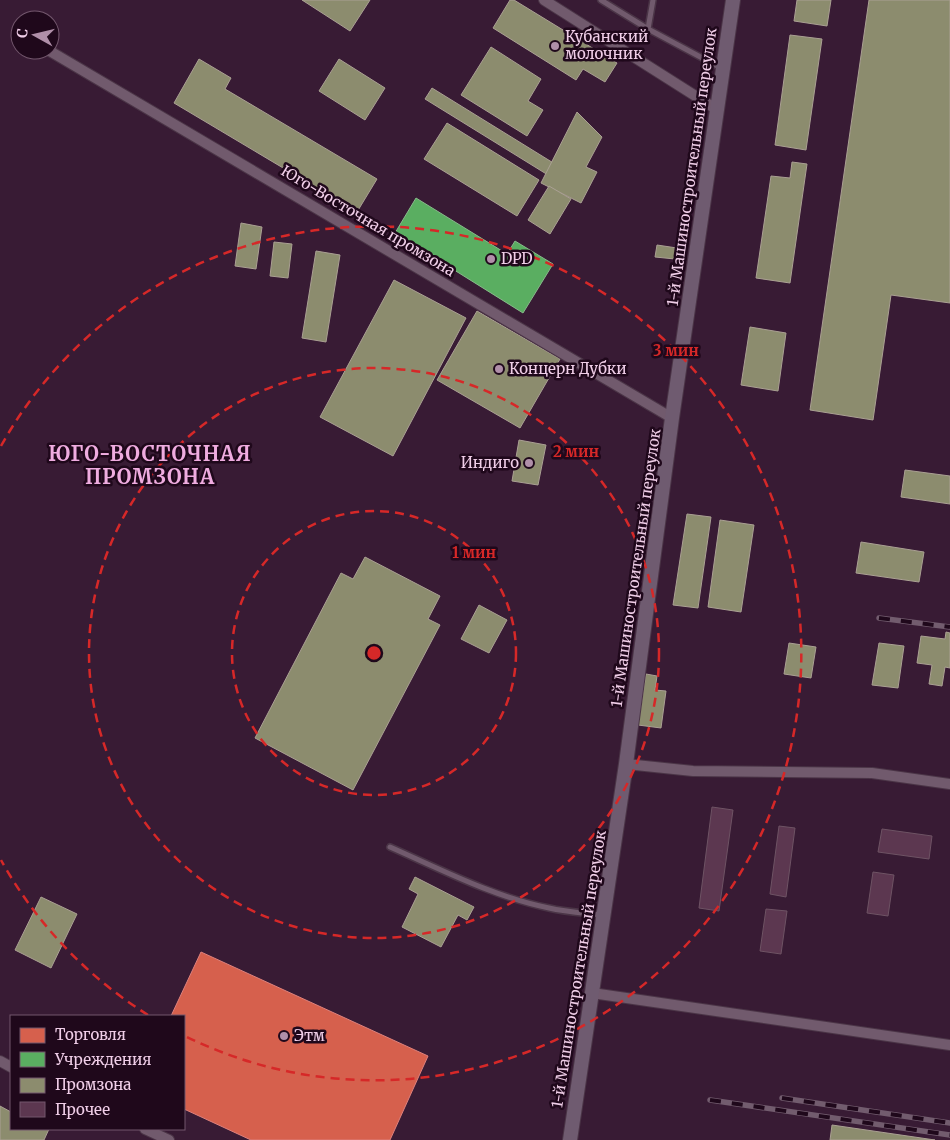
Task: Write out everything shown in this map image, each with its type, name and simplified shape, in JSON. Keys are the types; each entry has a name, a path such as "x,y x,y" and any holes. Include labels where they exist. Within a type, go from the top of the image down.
{"street":[{"path":"544,0 716,109"},
{"name":"1-й Машиностроительный переулок","path":"570,1140 626,764 672,418 733,0"},
{"name":"Юго-Восточная промзона","path":"60,57 672,418"},
{"path":"626,764 693,771 872,773 950,784"},
{"path":"592,993 950,1045"},
{"path":"147,1130 169,1140"}],"lane":[{"path":"602,0 648,29 722,68"},
{"path":"648,29 653,0"},
{"path":"390,847 470,883 516,899 549,908 604,915"}],"building: Торговля":[{"name":"Этм","path":"201,952 428,1056 390,1140 251,1140 185,1109 185,1015 171,1015"}],"building: Учреждения":[{"name":"DPD","path":"416,198 507,254 515,241 553,264 523,313 395,233"}],"building: Промзона":[{"path":"302,0 370,0 350,31"},
{"name":"Кубанский молочник","path":"510,0 514,0 617,63 605,82 583,69 576,80 493,28"},
{"path":"797,0 831,0 827,26 794,21"},
{"path":"869,0 950,0 950,303 891,295 873,420 810,410"},
{"path":"790,35 822,39 806,150 775,145"},
{"path":"491,47 541,79 528,101 543,110 527,136 461,95"},
{"path":"199,59 231,78 225,89 377,179 357,212 174,103"},
{"path":"339,59 385,88 365,120 319,91"},
{"path":"432,88 555,164 548,175 425,99"},
{"path":"577,112 602,137 586,167 597,172 581,203 541,183"},
{"path":"447,123 539,180 517,216 424,159"},
{"path":"792,162 807,164 790,283 756,278 771,176 790,178"},
{"path":"549,186 571,199 550,234 528,220"},
{"path":"241,223 262,227 256,269 235,266"},
{"path":"274,242 292,244 288,278 270,276"},
{"path":"657,245 677,248 675,259 655,257"},
{"path":"316,251 340,255 326,342 302,338"},
{"path":"394,280 466,318 393,456 320,417"},
{"name":"Концерн Дубки","path":"477,311 560,359 520,428 437,380"},
{"path":"750,327 786,333 778,391 741,385"},
{"name":"Индиго","path":"519,440 546,445 538,485 512,481"},
{"path":"905,470 950,476 950,504 901,497"},
{"path":"687,514 711,517 698,608 673,605"},
{"path":"720,520 754,525 741,612 708,607"},
{"path":"861,542 924,552 919,582 856,573"},
{"path":"365,557 440,596 428,619 440,625 353,790 255,738 341,573 353,579"},
{"path":"479,605 507,620 489,653 461,639"},
{"path":"946,632 950,633 950,668 945,667 942,686 929,684 932,665 917,663 921,636 945,639"},
{"path":"789,643 816,647 811,678 784,674"},
{"path":"879,643 904,646 898,688 872,685"},
{"path":"646,674 657,676 655,690 666,691 661,728 638,725"},
{"path":"415,877 474,907 467,920 458,915 441,947 402,927 418,894 409,889"},
{"path":"41,897 77,914 51,968 15,950"},
{"path":"0,1106 10,1111 10,1130 49,1130 44,1140 0,1140"},
{"path":"832,1125 935,1140 830,1140"}],"building: Прочее":[{"path":"712,807 733,810 719,911 699,908"},
{"path":"779,826 795,828 786,897 770,894"},
{"path":"882,829 932,836 929,859 878,852"},
{"path":"873,872 894,875 888,916 867,913"},
{"path":"766,909 787,911 781,954 760,951"}],"railway":[{"path":"879,618 950,627"},
{"path":"782,1098 950,1123"},
{"path":"710,1100 950,1135"}],"place":[{"name":"Кубанский молочник","path":"555,46"},
{"name":"DPD","path":"491,259"},
{"name":"Концерн Дубки","path":"499,369"},
{"name":"Индиго","path":"529,463"},
{"name":"Этм","path":"284,1036"}],"district":[{"name":"ЮГО-ВОСТОЧНАЯ ПРОМЗОНА","path":"150,466"}]}
